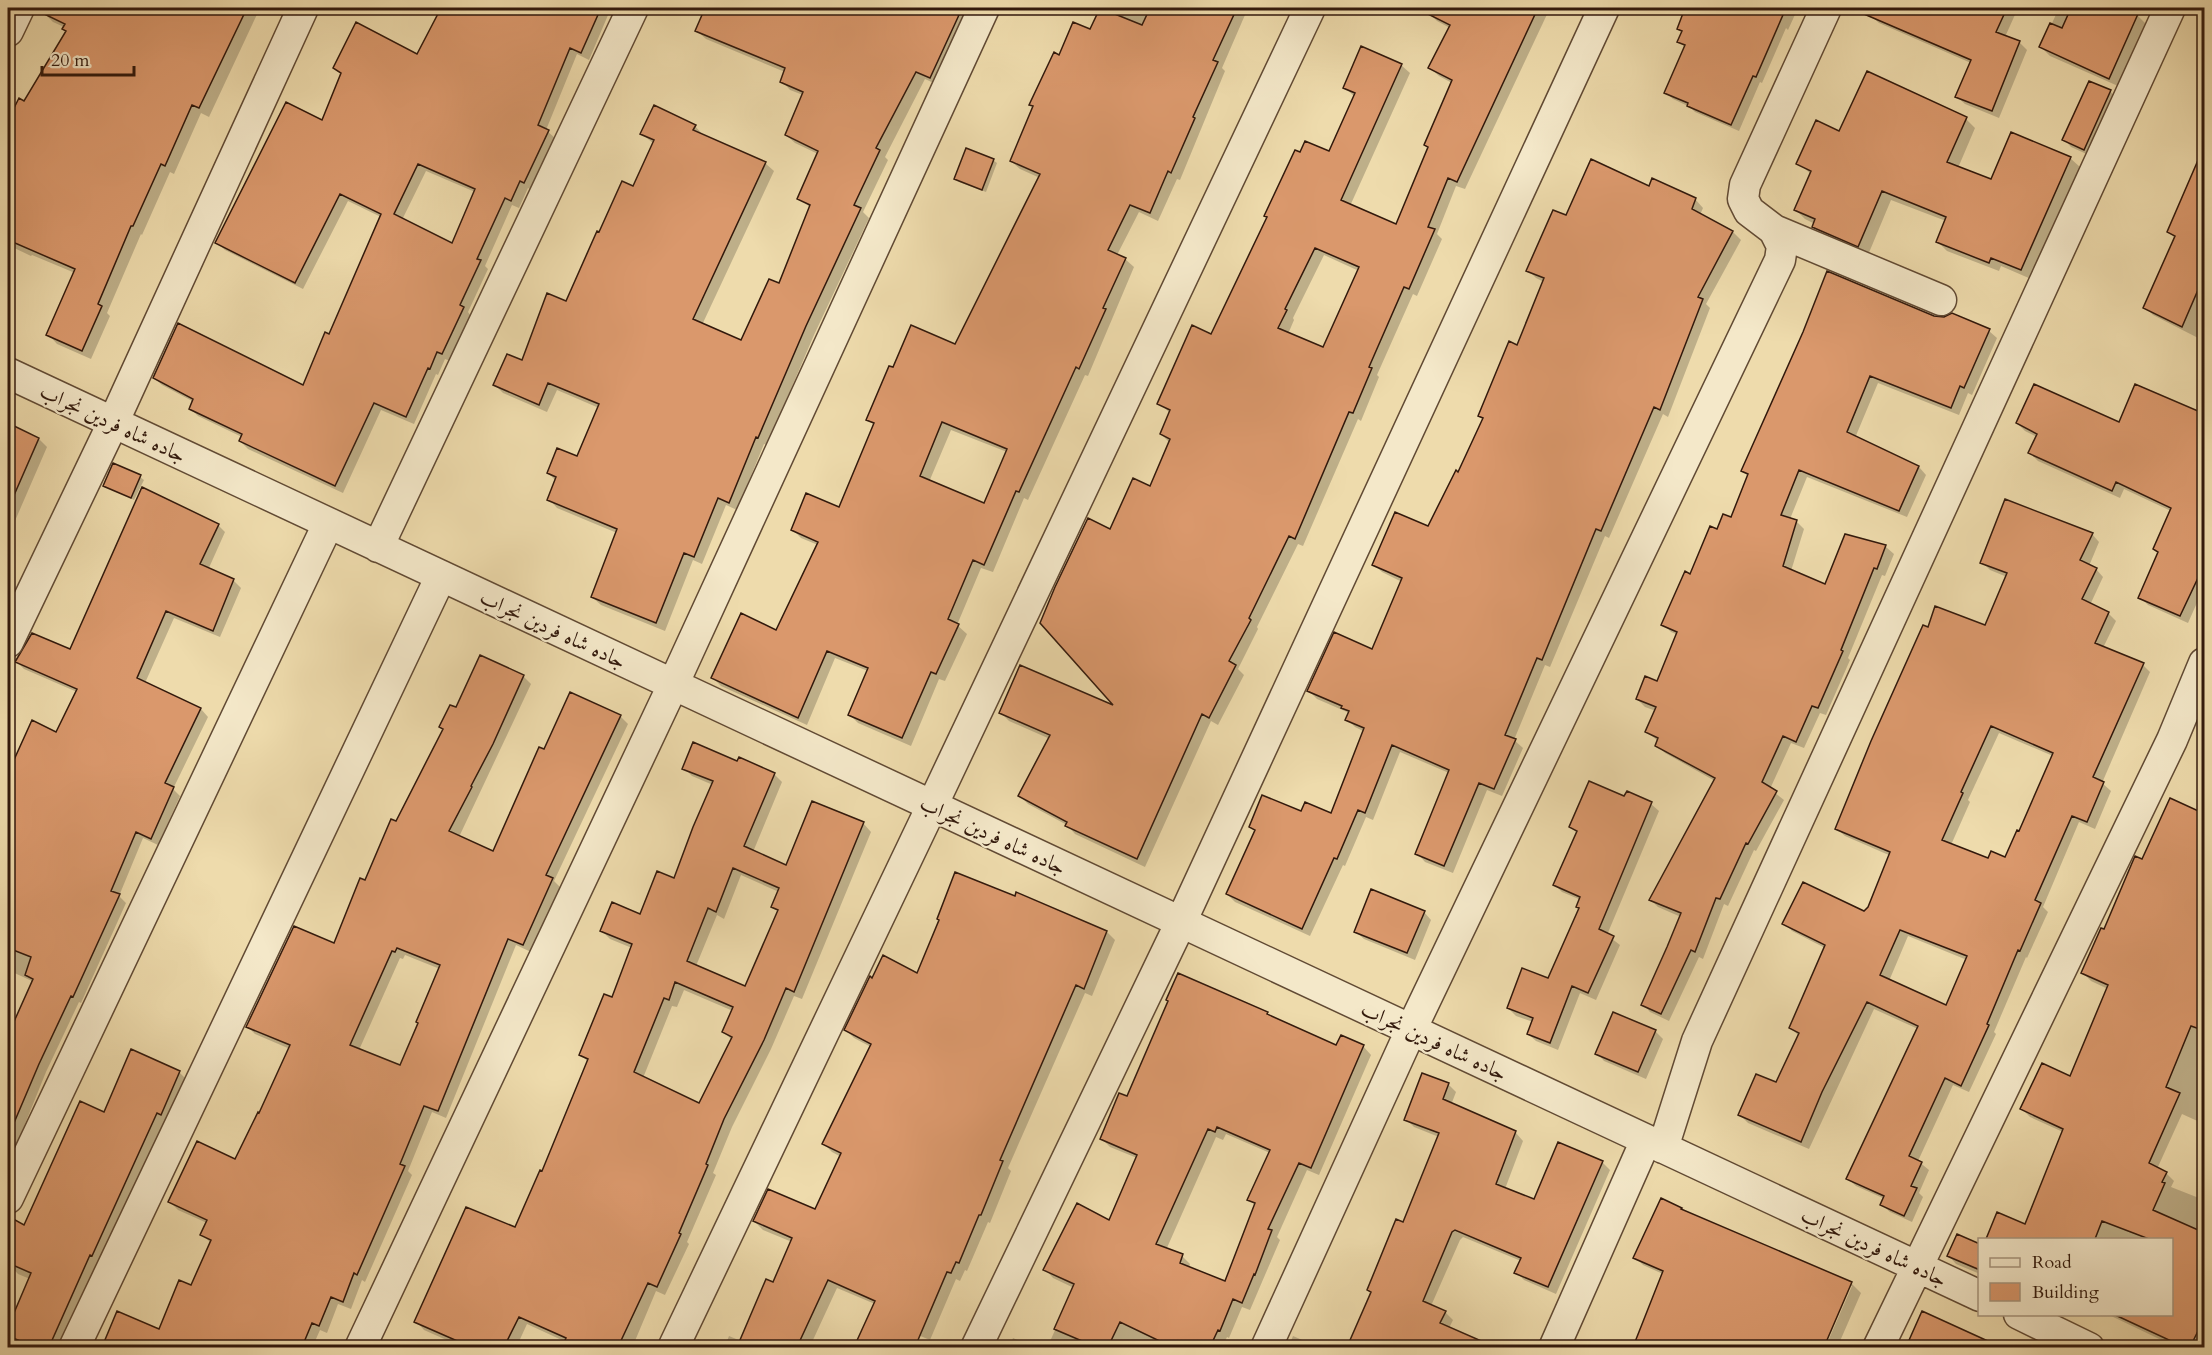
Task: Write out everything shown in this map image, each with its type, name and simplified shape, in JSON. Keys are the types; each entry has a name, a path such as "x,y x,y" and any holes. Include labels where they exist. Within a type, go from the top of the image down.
{"street":[{"path":"8,31 19,8"},
{"path":"8,642 113,423 303,8"},
{"path":"378,547 633,8"},
{"path":"360,1347 673,685 984,8"},
{"path":"673,1347 1310,8"},
{"path":"976,1347 1181,922 1604,8"},
{"path":"1826,8 1757,155 1745,185 1743,200 1749,211 1774,230 1941,300"},
{"path":"1554,1347 1654,1144 1697,1041 2170,8"},
{"path":"1266,1347 1411,1030 1780,260 1782,246 1774,230"},
{"name":"جاده شاه فردین نجراب","path":"8,373 1978,1295"},
{"path":"8,1197 328,524"},
{"path":"74,1347 441,576"},
{"path":"1878,1347 2172,740 2205,663"},
{"path":"2023,1316 2089,1347"}],"building":[{"path":"36,8 247,8 199,108 192,105 165,166 161,164 133,226 131,226 98,304 102,306 82,351 46,335 75,269 8,240 8,120 19,98 24,101 66,31 62,29 65,24"},
{"path":"441,8 601,8 581,53 570,48 538,125 549,130 524,183 520,181 511,201 505,198 477,259 481,260 460,305 464,307 442,354 437,352 406,417 374,403 335,486 239,441 242,434 189,409 193,399 153,378 178,323 303,385 325,332 329,334 381,214 340,194 295,283 215,243 286,102 322,120 341,73 333,68 356,22 417,54","holes":["418,164 475,189 452,243 394,214"]},
{"path":"705,8 943,8 959,15 930,78 916,72 876,148 880,150 854,205 861,208 806,326 758,438 756,437 729,503 718,498 694,557 684,553 656,623 591,597 617,529 547,500 556,477 547,473 557,448 577,456 599,404 548,383 539,405 493,385 507,354 522,360 547,293 566,301 622,181 633,186 654,140 640,134 654,105 696,125 693,130 766,162 693,319 741,340 769,279 779,283 810,205 797,199 818,151 785,135 803,92 780,82 785,68 695,31"},
{"path":"1100,8 1142,25 1150,8 1237,8 1213,60 1218,62 1193,117 1195,118 1171,173 1168,171 1150,213 1130,205 1108,250 1126,258 1103,308 1106,309 1079,369 1076,367 1019,492 1016,491 984,565 973,560 948,619 959,624 936,674 931,672 902,738 848,715 868,668 827,651 798,718 711,678 741,613 776,630 818,542 791,530 806,493 839,507 874,423 866,420 889,366 893,367 911,325 955,344 1040,174 1010,161 1033,106 1029,105 1054,52 1059,55 1073,22 1090,29","holes":["942,422 1007,449 984,503 920,476"]},
{"path":"1416,8 1538,8 1457,182 1448,178 1428,227 1435,229 1409,289 1404,287 1369,367 1372,368 1353,413 1349,412 1295,539 1289,536 1249,618 1251,620 1229,661 1236,665 1209,718 1202,714 1137,859 1065,826 1067,822 1018,796 1050,735 999,713 1020,665 1113,705 1040,623 1088,518 1110,529 1133,478 1150,486 1170,439 1160,434 1170,410 1157,404 1192,325 1211,334 1267,217 1264,216 1295,150 1300,152 1305,141 1329,151 1355,93 1343,88 1361,46 1402,64 1341,200 1396,224 1428,147 1424,145 1452,80 1428,68 1450,25","holes":["1315,248 1359,267 1323,347 1278,328"]},
{"path":"1685,8 1786,8 1756,77 1753,76 1731,125 1687,106 1688,103 1664,93 1685,45 1677,42 1682,31 1677,29"},
{"path":"1850,8 2007,8 1996,32 2020,41 1992,111 1955,97 1971,60"},
{"path":"2071,8 2123,8 2138,14 2109,79 2039,47 2050,23 2062,28"},
{"path":"1867,71 1967,117 1947,162 1991,179 2011,132 2071,157 2021,270 1991,258 1989,263 1936,242 1946,217 1882,191 1858,247 1812,227 1815,219 1794,210 1811,171 1796,164 1816,120 1839,131"},
{"path":"2089,81 2111,90 2084,150 2062,140"},
{"path":"2205,144 2205,292 2198,290 2182,327 2143,308 2175,236 2167,232"},
{"path":"966,148 994,159 982,190 954,179"},
{"path":"1591,159 1649,186 1652,178 1696,198 1692,209 1733,231 1698,297 1703,299 1660,410 1654,407 1601,531 1596,529 1542,660 1537,658 1505,735 1516,739 1494,789 1479,783 1444,866 1415,854 1449,770 1392,745 1365,813 1358,810 1337,859 1334,858 1302,929 1226,894 1255,830 1249,827 1262,795 1301,811 1305,802 1331,813 1364,728 1345,720 1349,711 1341,708 1342,706 1307,691 1334,632 1372,649 1402,578 1372,565 1395,512 1428,526 1456,470 1458,472 1483,418 1478,416 1509,341 1517,345 1544,278 1526,271 1553,210 1566,215"},
{"path":"1827,271 1934,316 1944,317 1952,313 1990,329 1964,388 1960,386 1951,408 1870,376 1847,432 1919,466 1899,511 1799,470 1781,515 1797,520 1783,566 1825,584 1845,534 1886,545 1877,569 1874,568 1841,650 1843,651 1818,708 1812,706 1796,742 1783,736 1762,782 1777,791 1748,844 1746,843 1720,899 1716,898 1695,952 1691,950 1661,1014 1641,1005 1681,913 1649,900 1715,778 1655,746 1658,738 1645,732 1656,707 1636,699 1645,676 1657,681 1677,632 1661,625 1685,571 1690,574 1710,526 1717,529 1723,514 1731,517 1748,474 1741,471 1803,332"},
{"path":"2034,384 2119,422 2135,384 2205,414 2205,563 2180,616 2138,598 2158,552 2153,549 2171,508 2116,482 2112,491 2028,453 2037,434 2016,423"},
{"path":"8,423 39,438 8,509"},
{"path":"113,463 141,475 131,498 103,486"},
{"path":"142,487 219,524 200,564 234,579 213,631 166,611 137,678 201,708 165,783 174,787 151,839 136,832 111,891 120,894 73,997 71,996 39,1064 8,1137 8,1035 33,979 25,975 31,957 8,948 8,773 32,720 56,732 77,689 15,662 32,633 70,649"},
{"path":"2005,499 2093,533 2080,560 2097,568 2082,599 2109,612 2095,643 2144,663 2093,777 2104,782 2087,822 2072,816 2035,900 2041,903 2020,951 2018,950 1987,1024 1989,1025 1961,1086 1945,1078 1909,1156 1922,1162 1911,1186 1917,1188 1904,1216 1880,1205 1884,1196 1846,1179 1918,1026 1867,1002 1822,1092 1801,1142 1738,1115 1756,1074 1776,1082 1799,1033 1789,1028 1825,945 1782,924 1803,882 1864,911 1868,907 1890,852 1835,829 1871,741 1923,625 1928,627 1935,606 1985,625 2007,573 1980,563","holes":["1991,726 2053,753 2019,831 2017,830 2005,857 1991,851 1988,858 1942,840","1900,930 1967,956 1946,1005 1880,975"]},
{"path":"480,655 524,675 493,744 449,831 493,851 539,747 544,749 570,692 621,715 546,875 553,878 523,945 508,939 438,1111 424,1106 400,1164 405,1166 357,1275 354,1273 343,1302 331,1297 319,1326 312,1323 302,1347 102,1347 117,1311 159,1329 179,1280 191,1285 211,1240 200,1235 207,1220 168,1202 197,1141 235,1159 290,1045 246,1027 294,926 334,943 360,878 365,880 391,819 396,821 443,729 439,727 450,705 456,707","holes":["397,948 440,965 400,1065 350,1045 392,951 395,952"]},
{"path":"693,742 737,761 739,757 775,773 744,846 786,865 812,801 864,822 794,992 786,988 764,1040 724,1119 706,1164 708,1165 679,1233 681,1234 657,1287 648,1283 618,1347 562,1347 566,1338 519,1317 504,1347 471,1347 414,1322 466,1207 515,1227 540,1170 542,1171 588,1059 579,1055 604,994 612,997 632,944 600,931 612,902 640,914 657,871 674,878 713,781 682,769","holes":["733,868 779,888 771,907 778,910 745,986 687,961 708,908 716,912","675,982 733,1007 722,1032 732,1037 699,1103 634,1072 664,998 669,1000"]},
{"path":"1589,781 1624,796 1627,791 1652,802 1599,929 1614,936 1588,993 1572,986 1550,1043 1527,1034 1533,1018 1507,1008 1522,968 1548,978 1579,908 1576,907 1580,897 1553,885 1577,831 1569,827"},
{"path":"2170,798 2205,814 2205,1031 2191,1026 2166,1087 2180,1093 2149,1163 2167,1172 2162,1182 2165,1183 2153,1210 2205,1233 2205,1317 2190,1347 2184,1347 2117,1316 2173,1316 2173,1238 2146,1238 2102,1221 2095,1238 1986,1238 1997,1212 2025,1224 2063,1129 2020,1109 2042,1063 2070,1076 2108,985 2081,973 2101,928 2104,929 2135,856 2142,859"},
{"path":"955,872 1015,896 1016,892 1107,931 1084,989 1076,985 1000,1160 1003,1161 959,1263 956,1262 951,1273 947,1272 915,1347 854,1347 875,1301 828,1280 797,1347 737,1347 766,1279 773,1282 792,1238 753,1221 768,1189 815,1209 841,1153 822,1144 871,1044 844,1030 870,976 872,978 883,955 917,973 939,920 937,919"},
{"path":"1371,889 1425,911 1407,953 1354,932"},
{"path":"1178,973 1268,1012 1267,1014 1336,1045 1341,1035 1364,1045 1311,1168 1299,1163 1268,1229 1272,1230 1242,1303 1233,1299 1220,1331 1218,1330 1210,1347 1172,1347 1120,1322 1108,1347 1096,1347 1054,1329 1074,1284 1043,1270 1077,1203 1109,1220 1137,1155 1100,1139 1119,1093 1127,1096 1168,1001 1166,1000","holes":["1217,1127 1270,1150 1247,1200 1255,1203 1225,1281 1180,1263 1183,1254 1156,1244 1208,1129 1215,1132"]},
{"path":"1613,1012 1656,1030 1638,1072 1595,1054"},
{"path":"131,1049 180,1071 161,1115 157,1113 49,1347 35,1347 8,1336 8,1327 31,1273 8,1263 8,1216 24,1225 80,1101 104,1112"},
{"path":"1422,1073 1449,1083 1443,1099 1516,1131 1496,1184 1534,1199 1558,1142 1603,1161 1548,1287 1514,1273 1521,1258 1455,1230 1452,1232 1423,1301 1446,1311 1440,1323 1495,1347 1347,1347 1371,1292 1367,1290 1396,1219 1403,1222 1439,1133 1404,1120"},
{"path":"1661,1198 1681,1209 1852,1282 1824,1347 1633,1347 1663,1271 1633,1258"},
{"path":"1957,1234 1978,1243 1978,1269 1947,1256"},
{"path":"1922,1311 2001,1347 1906,1347"}]}
